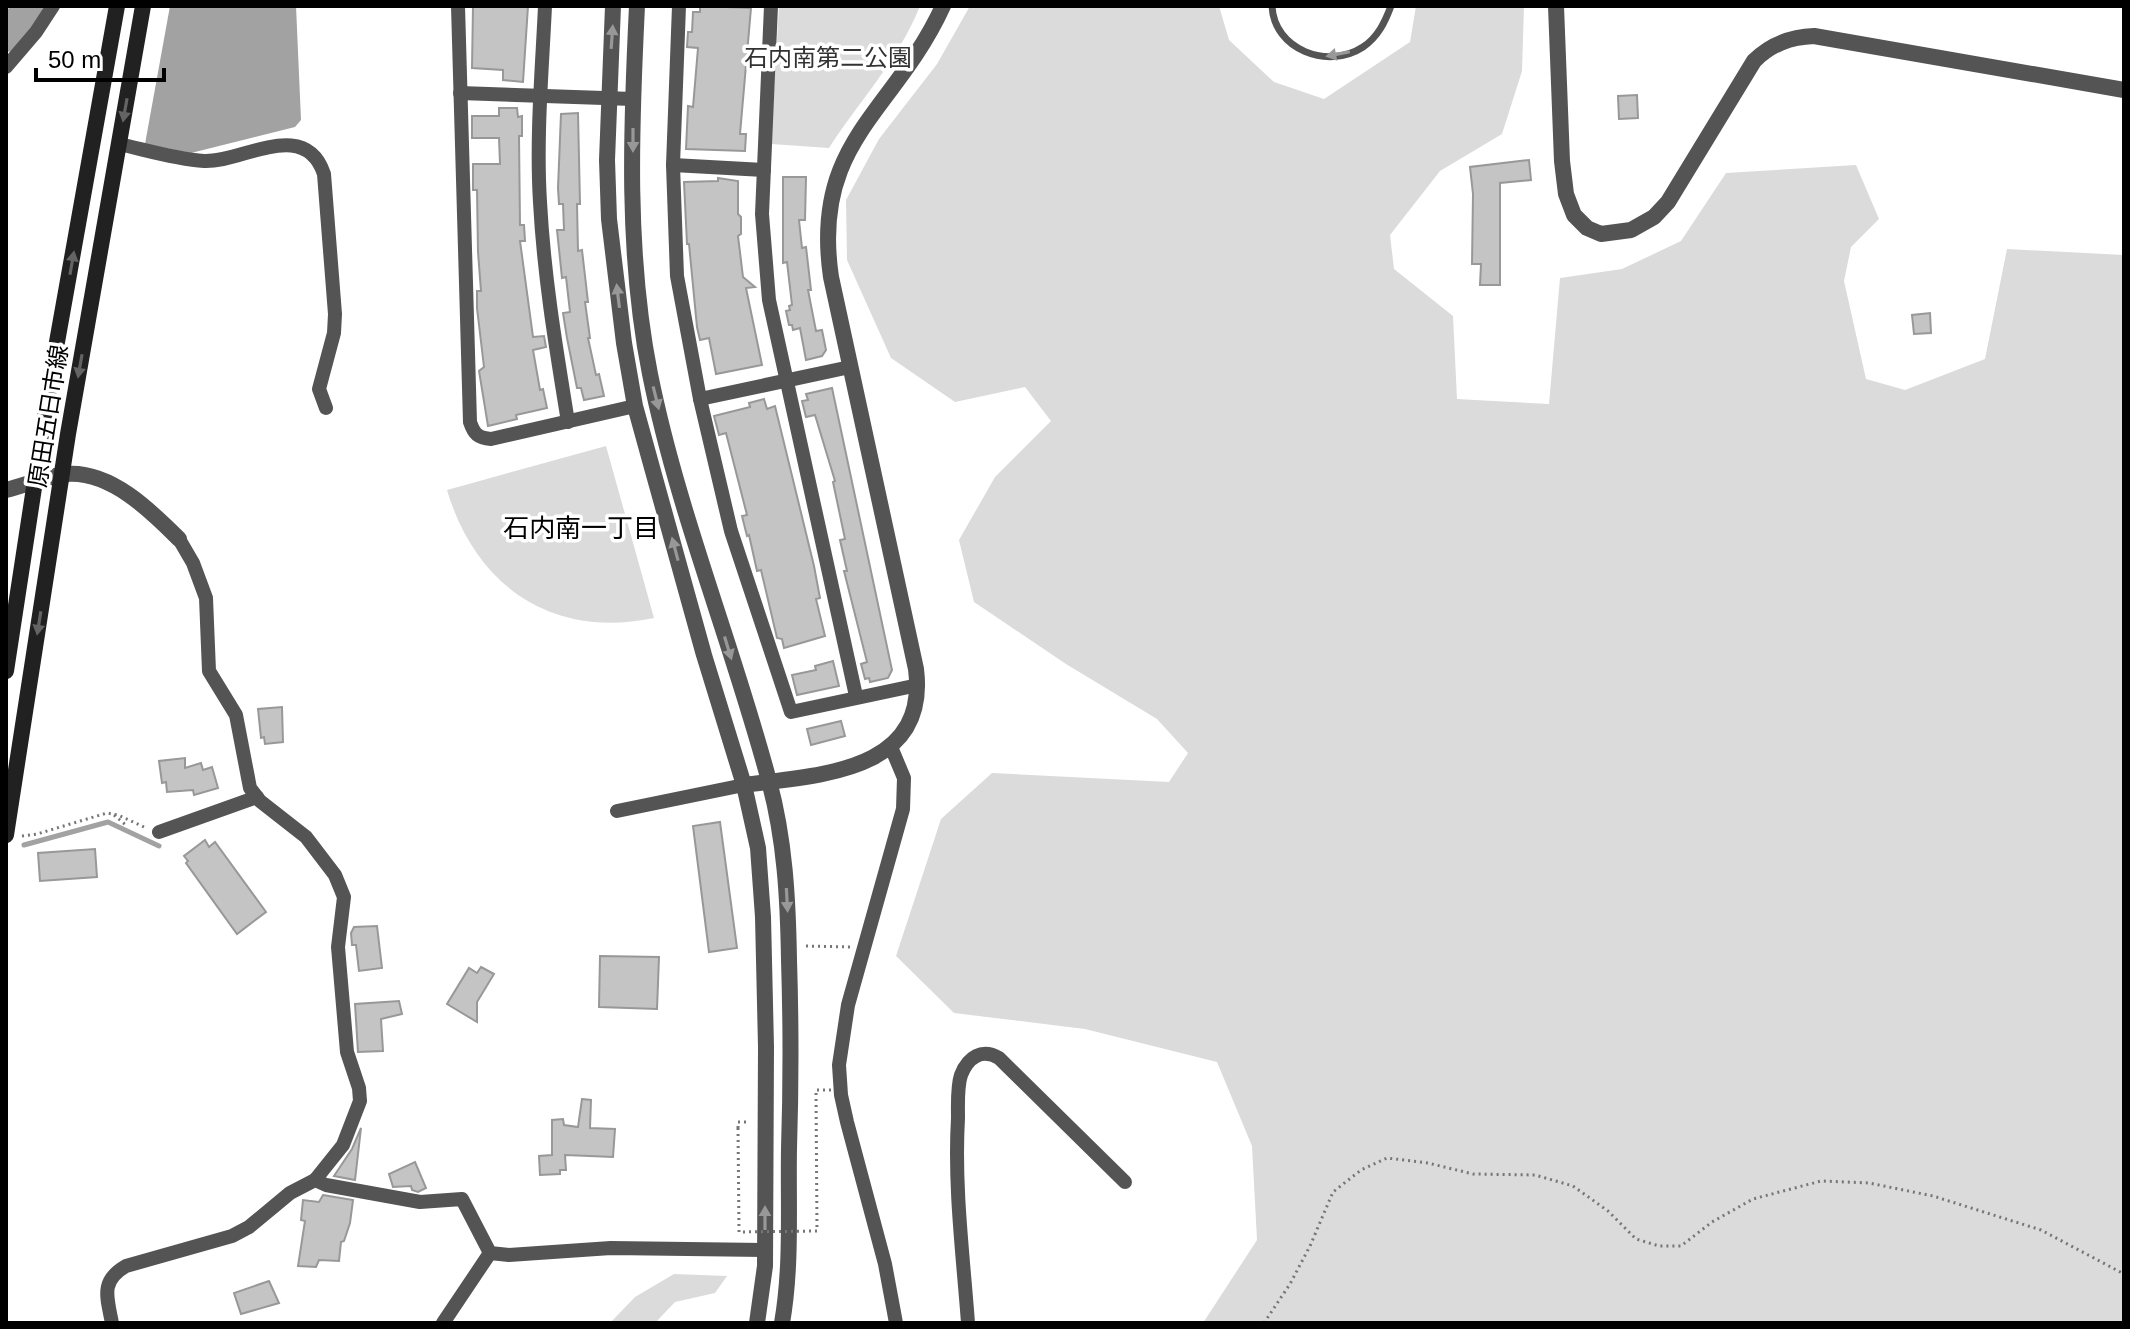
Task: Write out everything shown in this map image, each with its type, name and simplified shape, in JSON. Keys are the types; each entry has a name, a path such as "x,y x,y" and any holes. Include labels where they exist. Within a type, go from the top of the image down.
{"main road":[{"name":"原田五日市線","path":"6,671 52,370 117,6"},
{"name":"原田五日市線","path":"6,835 62,475 143,6"}],"street":[{"path":"6,67 36,32 53,6"},
{"path":"458,6 469,406 473,432 481,438 491,439 635,406"},
{"path":"545,6 539,199 547,302 568,422"},
{"path":"613,6 608,98 609,219 624,343 635,406 704,655 744,785 758,848 766,1047 765,1250 757,1323"},
{"path":"637,6 633,99 634,235 650,374 685,510 769,782 784,848 791,1046 787,1277 782,1323"},
{"path":"679,6 673,165 677,276 700,399 731,531 791,712 918,685"},
{"path":"771,6 762,214 769,300 856,696"},
{"path":"617,811 866,763 891,747 914,712 918,685 827,254 826,230 834,183 853,140 919,50 943,6"},
{"path":"1556,6 1566,194 1574,215 1587,228 1601,234 1631,230 1654,217 1668,202 1754,61 1766,49 1784,40 1814,36 2124,90"},
{"path":"460,93 633,99"},
{"path":"119,144 208,161 263,147 293,147 308,150 319,160 324,174 335,314 334,333 319,389 326,408"},
{"path":"673,165 764,170"},
{"path":"700,399 850,367"},
{"path":"6,490 62,475 80,475 114,486 179,539 193,563 206,598 209,671 236,715 248,780 257,797 306,837 335,875 344,897 338,947 347,1052 360,1101 343,1145 315,1180 290,1193 249,1227 232,1236 126,1266 115,1273 108,1284 107,1297 112,1323"},
{"path":"891,747 904,778 903,809 848,1005 839,1065 841,1095 885,1264 896,1323"},
{"path":"159,832 257,797"},
{"path":"968,1323 957,1180 960,1078 967,1062 978,1054 989,1052 999,1058 1125,1182"},
{"path":"315,1180 326,1185 420,1202 462,1199 490,1253"},
{"path":"490,1253 509,1255 611,1248 765,1250"},
{"path":"443,1323 490,1253"}],"lane":[{"path":"1272,6 1273,15 1286,40 1310,55 1334,58 1363,47 1382,29 1391,6"}],"path":[{"path":"6,835 32,835 111,813 159,832"},
{"path":"111,813 127,826"},
{"path":"806,946 840,947"},
{"path":"749,1122 738,1122 739,1232 817,1231 816,1090 831,1090"},
{"path":"1264,1323 1290,1284 1333,1192 1361,1170 1387,1158 1428,1163 1473,1174 1535,1175 1573,1186 1608,1211 1636,1239 1659,1246 1681,1246 1712,1222 1753,1199 1821,1181 1869,1183 1933,1196 2041,1230 2124,1274"}],"green space":[{"name":"石内南第二公園","path":"779,6 920,6 890,62 829,148 771,144"},
{"path":"970,6 1219,6 1229,40 1274,82 1324,99 1410,42 1416,6 1524,6 1522,71 1502,134 1440,171 1390,235 1394,269 1453,316 1457,399 1549,404 1560,278 1622,269 1681,241 1726,173 1856,165 1879,219 1851,247 1844,281 1866,379 1905,390 1985,359 2007,249 2124,255 2124,1323 1203,1323 1257,1240 1252,1146 1217,1062 1085,1029 954,1013 896,956 941,819 992,773 1169,782 1188,753 1157,719 1066,664 974,602 959,540 995,477 1051,421 1025,387 955,402 891,358 847,260 846,200 879,139 937,64"},
{"path":"606,446 654,618 618,623 584,621 552,613 524,599 499,579 478,554 460,524 447,490"},
{"path":"674,1274 727,1276 715,1293 675,1302 655,1323 610,1323 635,1297"}],"shaded area":[{"path":"170,6 296,6 301,120 295,127 191,153 145,144"}],"building":[{"path":"473,6 528,6 523,82 503,80 503,70 472,68"},
{"path":"700,6 751,8 740,134 746,134 745,151 686,149 688,106 693,107 698,48 687,47 688,32 692,32 693,12 700,12"},
{"path":"1637,95 1638,118 1619,119 1618,96"},
{"path":"499,108 517,108 518,117 522,116 522,136 519,136 520,225 524,225 525,241 520,241 533,337 544,336 546,347 533,350 540,390 543,389 547,408 488,426 479,371 484,367 477,308 477,291 481,291 473,164 500,164 499,138 472,138 472,116 499,116"},
{"path":"578,113 578,251 582,250 588,302 585,302 588,338 604,396 584,400 581,388 577,388 563,313 570,312 566,277 562,278 557,230 564,230 563,204 559,204 558,188 561,114"},
{"path":"1529,160 1531,180 1500,183 1500,285 1480,285 1481,264 1472,264 1473,194 1470,167"},
{"path":"783,177 806,177 805,220 799,220 802,248 806,247 811,290 808,290 816,331 822,330 826,350 822,356 806,360 800,328 793,330 786,311 792,305 787,262 783,263"},
{"path":"718,178 738,181 741,234 738,236 743,277 755,287 746,288 762,365 716,374 709,338 700,340 697,327 687,244 684,182 718,181"},
{"path":"1930,313 1931,333 1914,334 1912,315"},
{"path":"832,388 892,670 888,678 870,682 869,678 865,679 861,664 867,662 844,571 847,571 840,540 845,539 835,481 815,415 806,417 802,401 808,400 806,394"},
{"path":"764,399 767,409 775,406 814,566 820,598 816,599 825,636 784,648 782,639 777,638 761,570 757,571 747,536 742,516 747,515 726,433 719,435 714,416 750,407 749,403"},
{"path":"833,661 839,686 797,695 792,675 816,670 815,666"},
{"path":"282,707 283,742 265,744 264,737 261,738 258,709"},
{"path":"841,721 845,736 811,745 807,729"},
{"path":"185,758 185,768 201,763 203,770 212,767 218,788 194,795 193,790 167,792 166,782 162,783 159,761"},
{"path":"720,822 737,948 709,952 693,826"},
{"path":"205,840 209,847 215,842 266,912 237,934 186,863 188,861 184,856"},
{"path":"95,849 97,877 40,881 38,853"},
{"path":"377,926 382,968 359,971 356,945 352,945 351,933 354,927"},
{"path":"600,956 659,957 657,1009 599,1007"},
{"path":"481,967 494,974 477,1002 477,1022 447,1004 469,968 477,973"},
{"path":"399,1001 402,1014 381,1019 383,1051 358,1052 355,1004"},
{"path":"582,1099 591,1100 590,1128 615,1129 613,1157 565,1155 566,1170 560,1170 560,1174 540,1175 539,1156 552,1155 552,1120 563,1119 564,1125 578,1127"},
{"path":"361,1128 355,1180 334,1176 352,1149"},
{"path":"415,1162 426,1188 418,1192 411,1186 393,1187 389,1174"},
{"path":"323,1195 353,1200 339,1261 319,1260 316,1267 298,1266 305,1221 301,1220 303,1200 319,1202"},
{"path":"269,1281 279,1303 241,1314 234,1293"}],"waterway":[{"path":"6,37 29,6"},
{"path":"24,845 108,822 159,846"}],"district":[{"name":"石内南一丁目","path":"581,528"}]}
